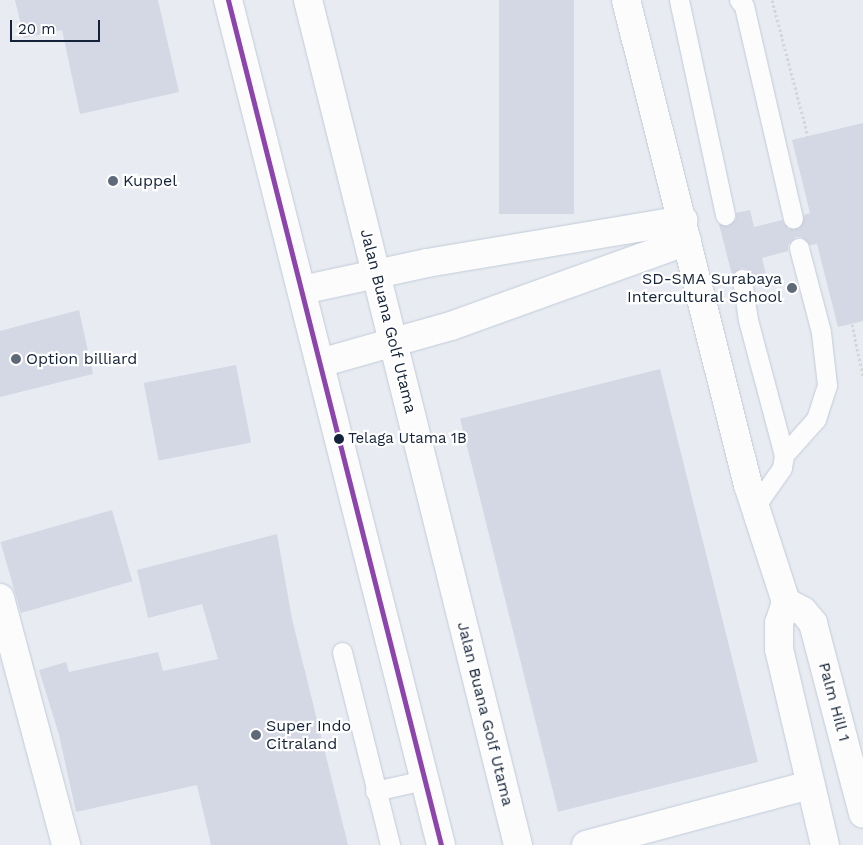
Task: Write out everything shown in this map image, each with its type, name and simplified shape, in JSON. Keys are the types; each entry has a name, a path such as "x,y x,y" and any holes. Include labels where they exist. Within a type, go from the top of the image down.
{"street":[{"path":"228,0 440,845"},
{"name":"Jalan Buana Golf Utama","path":"308,0 518,845"},
{"path":"626,0 752,495 786,602 779,623 779,649 825,845"},
{"path":"302,290 376,273 685,230"},
{"path":"320,362 393,344 685,230"},
{"path":"0,598 10,680 66,845"},
{"name":"Palm Hill 1","path":"786,602 803,611 813,623 863,814"},
{"path":"586,845 810,785"}],"lane":[{"path":"679,0 725,215"},
{"path":"739,0 744,6 793,218"},
{"path":"784,455 816,419 827,385 820,332 799,248"},
{"path":"742,279 748,320 784,455 782,468 752,495"},
{"path":"342,652 375,791 390,845"},
{"path":"375,791 424,780"}],"path":[{"path":"772,0 808,136"},
{"path":"852,324 863,376"}],"building":[{"path":"15,0 158,0 179,92 80,114 62,30 24,38"},
{"path":"499,0 574,0 574,214 499,214"},
{"path":"863,123 863,321 838,327 817,244 810,245 802,237 796,237 788,245 788,251 762,258 766,275 753,277 747,269 741,268 732,275 719,224 728,226 736,219 736,213 750,210 754,227 782,220 789,229 800,227 804,215 810,213 792,140"},
{"path":"79,310 93,374 0,397 0,331"},
{"path":"236,365 251,443 159,460 144,383"},
{"path":"660,369 758,762 558,812 460,419"},
{"path":"112,510 132,581 21,613 0,542"},
{"path":"277,534 292,619 348,845 211,845 197,785 76,812 59,735 39,670 66,662 69,672 158,652 163,671 218,659 202,604 148,618 137,570"}],"transit line":[{"path":"228,0 441,845"}],"place":[{"name":"Kuppel","path":"113,181"},
{"name":"SD-SMA Surabaya Intercultural School","path":"792,288"},
{"name":"Option billiard","path":"16,359"},
{"name":"Telaga Utama 1B","path":"339,439"},
{"name":"Super Indo Citraland","path":"256,735"}]}
